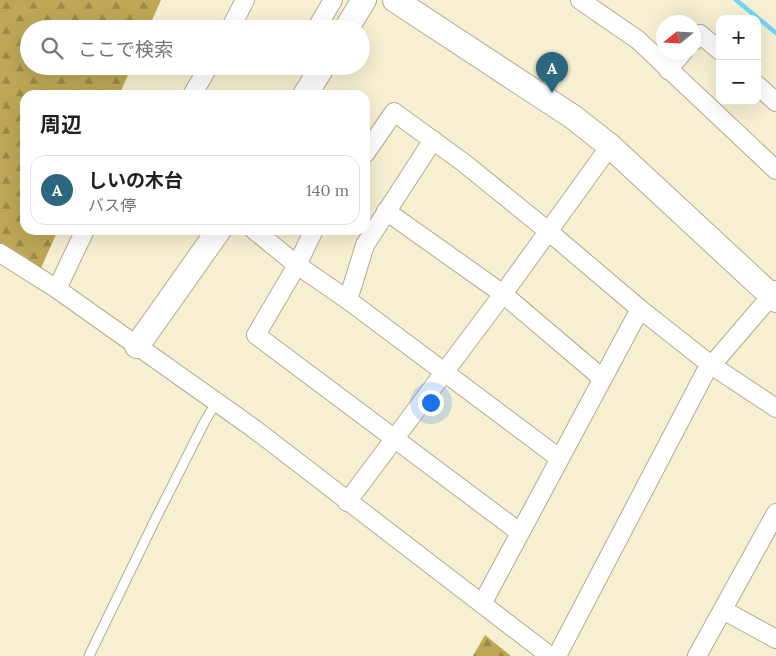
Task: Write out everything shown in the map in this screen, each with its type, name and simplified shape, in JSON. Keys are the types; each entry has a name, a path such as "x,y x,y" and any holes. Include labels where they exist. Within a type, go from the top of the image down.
{"street":[{"path":"238,20 245,0"},
{"path":"321,20 333,0"},
{"path":"352,20 364,0"},
{"path":"395,0 573,117 610,146 774,295 705,373 557,656"},
{"path":"580,0 638,40 776,170"},
{"path":"701,35 716,48"},
{"path":"668,70 677,60"},
{"path":"195,90 204,75"},
{"path":"308,90 317,75"},
{"path":"761,89 776,102"},
{"path":"370,147 394,112 433,140 548,231 640,309 711,365 776,408"},
{"path":"348,300 364,245 433,140"},
{"path":"347,502 503,294 610,146"},
{"path":"386,211 503,294 602,378"},
{"path":"57,288 83,235"},
{"path":"137,346 215,235"},
{"path":"260,235 297,265 348,300 559,458"},
{"path":"312,235 297,265 256,335 520,531"},
{"path":"0,253 57,288 253,428 550,656"},
{"path":"482,604 640,309"},
{"path":"697,656 776,513"},
{"path":"723,610 776,639"}],"lane":[{"path":"89,656 155,520 216,403"}],"green space":[{"path":"0,0 161,0 152,20 20,20 20,75 128,75 121,90 20,90 20,235 56,235 41,268 0,244"},
{"path":"485,635 511,656 473,656"}],"waterway":[{"path":"736,0 776,33"}],"place":[{"name":"しいの木台","path":"552,93"}]}
